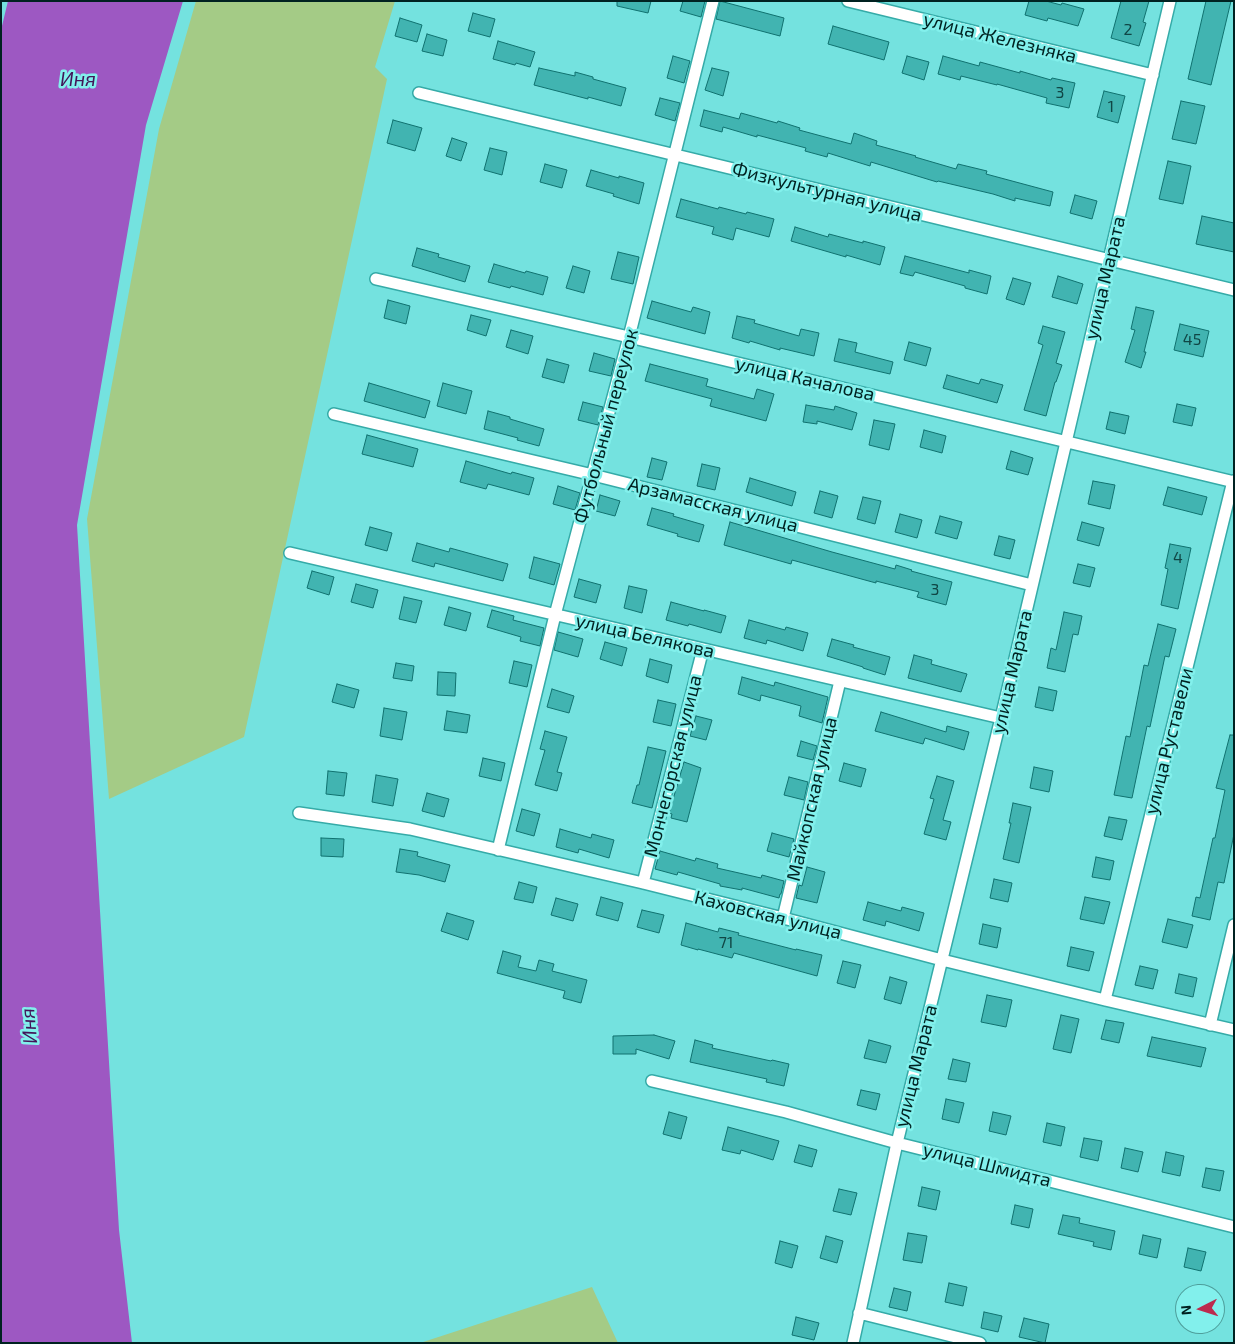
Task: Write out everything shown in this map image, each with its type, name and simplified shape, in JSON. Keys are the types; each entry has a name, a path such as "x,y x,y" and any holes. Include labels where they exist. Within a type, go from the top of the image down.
{"street":[{"name":"Футбольный переулок","path":"498,850 555,615 629,336 713,1"},
{"name":"улица Железняка","path":"848,1 1153,75"},
{"name":"улица Марата","path":"853,1343 897,1143 1001,718 1170,1"},
{"name":"Физкультурная улица","path":"419,93 1234,290"},
{"name":"улица Качалова","path":"376,279 629,336 1233,481"},
{"name":"Арзамасская улица","path":"334,414 593,475 1032,585"},
{"name":"улица Руставели","path":"1105,1000 1233,481"},
{"name":"улица Белякова","path":"290,553 1001,718"},
{"name":"Мончегорская улица","path":"643,883 703,649"},
{"name":"Майкопская улица","path":"783,918 840,681"},
{"name":"Каховская улица","path":"299,813 410,828 643,883 942,960 1234,1030"},
{"path":"1210,1025 1234,925"},
{"name":"улица Шмидта","path":"652,1080 786,1112 897,1143 1234,1227"},
{"path":"859,1313 980,1343"}],"green space":[{"path":"196,1 395,1 375,67 387,79 244,737 109,799 87,519 159,129"},
{"path":"592,1287 618,1343 420,1343"}],"water":[{"name":"Иня","path":"8,1 183,1 146,125 77,525 119,1230 132,1343 1,1343 1,30"}],"building":[{"path":"617,1 651,1 648,13 617,6"},
{"path":"683,1 705,1 701,17 680,11"},
{"path":"720,1 784,18 780,36 716,19"},
{"path":"1029,1 1046,1 1061,5 1062,3 1084,9 1078,26 1048,18 1047,21 1025,15"},
{"path":"1121,1 1149,1 1143,22 1146,23 1139,46 1111,38"},
{"path":"1206,1 1231,1 1211,85 1188,79"},
{"path":"473,13 495,19 490,37 468,31"},
{"path":"400,18 422,25 417,42 395,36"},
{"path":"833,26 889,42 884,60 828,44"},
{"path":"427,34 447,40 443,56 422,51"},
{"path":"498,41 535,52 530,67 493,59"},
{"path":"673,56 690,61 684,83 667,78"},
{"path":"907,56 929,62 924,80 902,73"},
{"path":"943,56 979,66 980,62 1051,80 1052,78 1075,83 1069,108 1046,103 1047,98 997,84 961,76 960,80 938,74"},
{"path":"539,68 575,76 575,72 626,88 621,106 534,85"},
{"path":"712,68 729,72 723,96 705,90"},
{"path":"1104,91 1125,96 1118,123 1097,117"},
{"path":"660,98 680,103 675,121 655,115"},
{"path":"1181,101 1205,106 1196,144 1172,139"},
{"path":"704,110 739,119 741,113 777,123 778,121 800,128 799,130 851,144 854,133 877,141 876,145 915,157 956,169 958,164 987,171 986,174 1053,192 1050,206 1015,198 1015,201 993,194 937,182 871,162 870,166 828,153 827,157 805,151 806,148 723,127 722,132 700,126"},
{"path":"393,120 422,128 415,151 387,143"},
{"path":"452,138 467,143 461,161 446,156"},
{"path":"490,148 507,152 502,175 484,170"},
{"path":"1168,161 1191,166 1183,204 1159,199"},
{"path":"545,164 567,170 562,188 540,182"},
{"path":"591,170 644,183 639,204 586,186"},
{"path":"1075,195 1097,201 1092,219 1070,213"},
{"path":"681,199 718,209 719,207 746,214 747,212 774,219 769,237 736,228 733,240 712,234 714,227 676,217"},
{"path":"1202,216 1234,223 1234,252 1196,244"},
{"path":"795,227 828,237 829,234 885,247 880,265 791,241"},
{"path":"417,248 439,254 438,257 470,266 465,282 412,266"},
{"path":"618,252 639,257 633,284 611,279"},
{"path":"905,256 969,273 969,270 991,276 987,294 915,272 913,276 900,273"},
{"path":"494,264 548,277 543,295 488,282"},
{"path":"573,266 590,271 584,293 566,288"},
{"path":"1058,276 1083,284 1077,304 1052,297"},
{"path":"1013,278 1031,283 1024,305 1006,299"},
{"path":"388,300 410,306 406,324 384,318"},
{"path":"652,301 691,312 693,307 710,312 705,334 647,318"},
{"path":"1136,307 1154,311 1141,368 1125,362 1135,330 1131,329"},
{"path":"471,315 491,320 486,336 467,330"},
{"path":"737,316 755,320 754,323 799,336 801,329 819,333 814,356 732,338"},
{"path":"1180,324 1209,331 1203,357 1174,350"},
{"path":"1043,326 1065,332 1056,363 1062,365 1055,382 1046,416 1024,410 1043,345 1038,343"},
{"path":"511,330 533,336 528,354 506,347"},
{"path":"839,339 857,343 855,352 893,362 890,374 834,361"},
{"path":"909,342 931,348 926,366 904,360"},
{"path":"594,353 615,359 611,376 589,371"},
{"path":"547,359 569,365 564,383 542,377"},
{"path":"650,364 708,379 706,386 754,399 757,389 774,394 766,421 710,406 712,399 645,381"},
{"path":"947,375 979,384 981,379 1003,385 997,403 943,388"},
{"path":"369,383 430,401 425,418 364,401"},
{"path":"443,383 472,391 466,414 437,406"},
{"path":"583,402 603,407 598,425 578,420"},
{"path":"1177,404 1196,408 1192,426 1173,422"},
{"path":"806,405 834,410 835,406 857,413 852,430 817,421 817,424 803,422"},
{"path":"488,411 544,429 539,446 484,429"},
{"path":"1110,412 1129,416 1125,434 1106,429"},
{"path":"874,420 895,424 889,450 869,445"},
{"path":"924,430 946,436 942,453 920,447"},
{"path":"367,435 418,449 413,467 362,454"},
{"path":"1011,451 1033,458 1028,475 1006,469"},
{"path":"652,458 667,462 662,480 647,477"},
{"path":"466,461 511,474 512,472 534,478 529,495 488,484 486,489 460,482"},
{"path":"702,464 720,468 715,490 697,486"},
{"path":"750,478 796,492 792,506 746,492"},
{"path":"1093,481 1115,485 1110,509 1088,504"},
{"path":"558,486 580,493 575,510 553,504"},
{"path":"1168,487 1207,497 1202,515 1163,505"},
{"path":"820,491 838,496 832,518 814,513"},
{"path":"600,495 620,501 615,516 596,511"},
{"path":"863,497 881,501 875,524 857,519"},
{"path":"652,508 704,525 699,542 647,525"},
{"path":"900,514 922,520 917,538 895,532"},
{"path":"940,516 962,522 957,539 935,533"},
{"path":"730,522 832,552 895,569 896,565 952,582 946,605 917,597 919,592 876,581 876,583 792,560 791,564 724,545"},
{"path":"1082,522 1104,528 1099,546 1077,540"},
{"path":"370,527 392,533 387,551 365,545"},
{"path":"999,536 1015,540 1010,559 994,555"},
{"path":"417,543 449,552 450,548 508,564 503,581 435,563 434,567 412,561"},
{"path":"1170,544 1191,548 1178,609 1161,605 1168,569 1165,568"},
{"path":"534,557 560,564 554,585 529,578"},
{"path":"1078,564 1095,568 1090,587 1073,583"},
{"path":"312,571 334,577 329,595 307,588"},
{"path":"579,579 601,585 596,603 574,597"},
{"path":"356,584 378,590 373,608 351,602"},
{"path":"629,586 647,590 642,613 624,608"},
{"path":"404,597 422,601 416,623 399,619"},
{"path":"671,602 726,616 721,633 666,620"},
{"path":"449,607 471,613 466,631 444,625"},
{"path":"492,610 514,616 513,620 544,628 540,646 520,641 521,637 487,627"},
{"path":"1064,612 1082,616 1078,635 1073,634 1065,672 1047,668 1051,648 1056,650"},
{"path":"749,620 785,630 786,627 808,633 803,651 767,640 766,644 744,638"},
{"path":"1158,624 1176,629 1169,657 1165,656 1150,727 1147,726 1132,798 1114,795 1126,736 1130,737 1144,665 1148,666"},
{"path":"558,632 583,639 578,657 554,650"},
{"path":"832,639 890,657 885,675 827,656"},
{"path":"605,642 627,648 622,666 600,659"},
{"path":"914,655 932,660 931,664 967,674 961,692 908,678"},
{"path":"650,659 672,665 668,683 646,676"},
{"path":"514,661 532,665 527,687 509,683"},
{"path":"396,663 414,666 412,681 393,678"},
{"path":"438,672 456,673 455,696 437,695"},
{"path":"742,677 774,686 775,682 828,697 822,723 799,716 801,706 761,695 760,701 738,694"},
{"path":"337,684 359,690 354,708 332,702"},
{"path":"1039,687 1057,691 1053,711 1035,707"},
{"path":"552,689 574,696 569,713 547,707"},
{"path":"658,700 676,704 671,726 653,722"},
{"path":"384,708 407,712 402,740 380,736"},
{"path":"447,711 470,715 467,733 444,730"},
{"path":"881,712 946,732 947,726 969,732 964,750 925,738 923,744 875,731"},
{"path":"696,716 712,720 706,740 690,736"},
{"path":"545,731 567,737 557,772 562,773 557,791 535,785 545,750 540,749"},
{"path":"1230,735 1234,735 1234,834 1224,883 1218,882 1210,920 1192,916 1196,897 1200,898 1213,838 1215,838 1225,790 1216,788"},
{"path":"801,741 817,746 813,760 797,756"},
{"path":"648,747 666,751 652,808 632,803 637,785 639,785"},
{"path":"483,758 505,763 501,781 479,776"},
{"path":"684,762 701,768 687,822 671,818 672,814 669,813"},
{"path":"844,763 866,769 861,787 839,781"},
{"path":"1034,767 1053,771 1049,792 1030,788"},
{"path":"328,771 347,773 344,796 326,794"},
{"path":"376,775 398,779 393,806 372,802"},
{"path":"937,776 954,781 943,820 951,822 946,840 924,834 934,799 930,798"},
{"path":"789,777 808,782 804,800 784,795"},
{"path":"427,793 449,799 444,817 422,811"},
{"path":"1013,803 1031,807 1019,863 1003,859 1011,823 1009,823"},
{"path":"522,809 540,814 534,836 516,831"},
{"path":"1109,817 1127,820 1122,840 1104,836"},
{"path":"560,829 591,838 592,834 614,840 609,858 579,849 578,853 556,847"},
{"path":"772,833 794,839 789,857 767,851"},
{"path":"321,838 344,839 343,857 321,856"},
{"path":"400,849 418,852 417,856 450,865 445,882 419,875 396,872"},
{"path":"660,851 695,861 696,858 718,864 717,868 761,878 762,875 784,881 781,894 779,898 742,888 742,890 720,886 720,884 678,872 677,875 655,869"},
{"path":"1096,857 1114,861 1110,880 1092,877"},
{"path":"807,867 825,872 817,903 796,898 799,885 802,886"},
{"path":"994,879 1012,883 1008,902 990,898"},
{"path":"519,882 537,887 533,903 514,899"},
{"path":"601,897 623,903 618,921 596,915"},
{"path":"1085,897 1110,902 1104,924 1080,919"},
{"path":"556,898 578,904 573,921 551,915"},
{"path":"868,902 901,911 902,907 924,913 919,931 886,921 885,926 863,920"},
{"path":"642,910 664,915 659,933 637,927"},
{"path":"447,913 474,921 468,940 441,931"},
{"path":"1168,919 1193,925 1187,948 1162,942"},
{"path":"686,923 718,932 719,928 739,933 738,935 822,955 817,976 734,953 732,958 681,945"},
{"path":"983,924 1001,928 997,948 979,944"},
{"path":"1071,947 1094,952 1089,971 1067,966"},
{"path":"503,951 521,956 518,967 536,971 539,960 554,964 552,971 587,980 581,1003 563,998 565,991 497,973"},
{"path":"843,961 861,965 855,988 837,983"},
{"path":"1140,966 1158,970 1153,989 1135,985"},
{"path":"1179,974 1197,978 1193,997 1175,993"},
{"path":"890,977 907,982 901,1004 884,999"},
{"path":"987,995 1012,1000 1006,1027 981,1022"},
{"path":"1061,1015 1079,1019 1071,1053 1053,1049"},
{"path":"1106,1020 1124,1023 1119,1043 1101,1039"},
{"path":"654,1035 675,1041 669,1059 636,1049 636,1054 613,1054 613,1036"},
{"path":"1152,1037 1206,1048 1201,1067 1147,1056"},
{"path":"695,1040 713,1045 712,1048 789,1064 784,1086 766,1082 767,1079 690,1062"},
{"path":"869,1040 891,1046 886,1063 864,1058"},
{"path":"953,1059 970,1063 966,1082 948,1079"},
{"path":"861,1090 880,1094 876,1110 857,1105"},
{"path":"946,1099 964,1103 959,1123 942,1119"},
{"path":"669,1112 687,1117 681,1139 663,1134"},
{"path":"993,1112 1011,1116 1006,1135 989,1131"},
{"path":"1047,1123 1065,1127 1061,1146 1043,1142"},
{"path":"728,1127 779,1141 773,1160 741,1150 740,1154 722,1150"},
{"path":"1084,1138 1102,1141 1098,1161 1080,1157"},
{"path":"799,1145 817,1150 812,1167 794,1162"},
{"path":"1125,1148 1143,1152 1138,1172 1121,1168"},
{"path":"1166,1152 1184,1156 1180,1176 1162,1172"},
{"path":"1206,1168 1224,1171 1220,1191 1202,1187"},
{"path":"922,1187 940,1191 936,1210 918,1206"},
{"path":"839,1189 857,1193 851,1215 833,1211"},
{"path":"1015,1205 1033,1209 1029,1228 1011,1224"},
{"path":"1063,1215 1080,1218 1079,1223 1115,1231 1111,1250 1093,1246 1094,1242 1058,1234"},
{"path":"908,1233 927,1236 922,1263 903,1260"},
{"path":"1143,1235 1161,1239 1157,1258 1139,1254"},
{"path":"826,1236 843,1241 837,1263 820,1258"},
{"path":"780,1241 798,1246 792,1268 775,1263"},
{"path":"1188,1248 1206,1252 1201,1271 1184,1267"},
{"path":"949,1283 967,1287 963,1306 945,1302"},
{"path":"894,1288 911,1292 907,1311 889,1307"},
{"path":"984,1312 1002,1316 998,1332 981,1328"},
{"path":"796,1317 819,1323 814,1340 792,1335"},
{"path":"1024,1318 1049,1324 1045,1343 1019,1337"}]}
